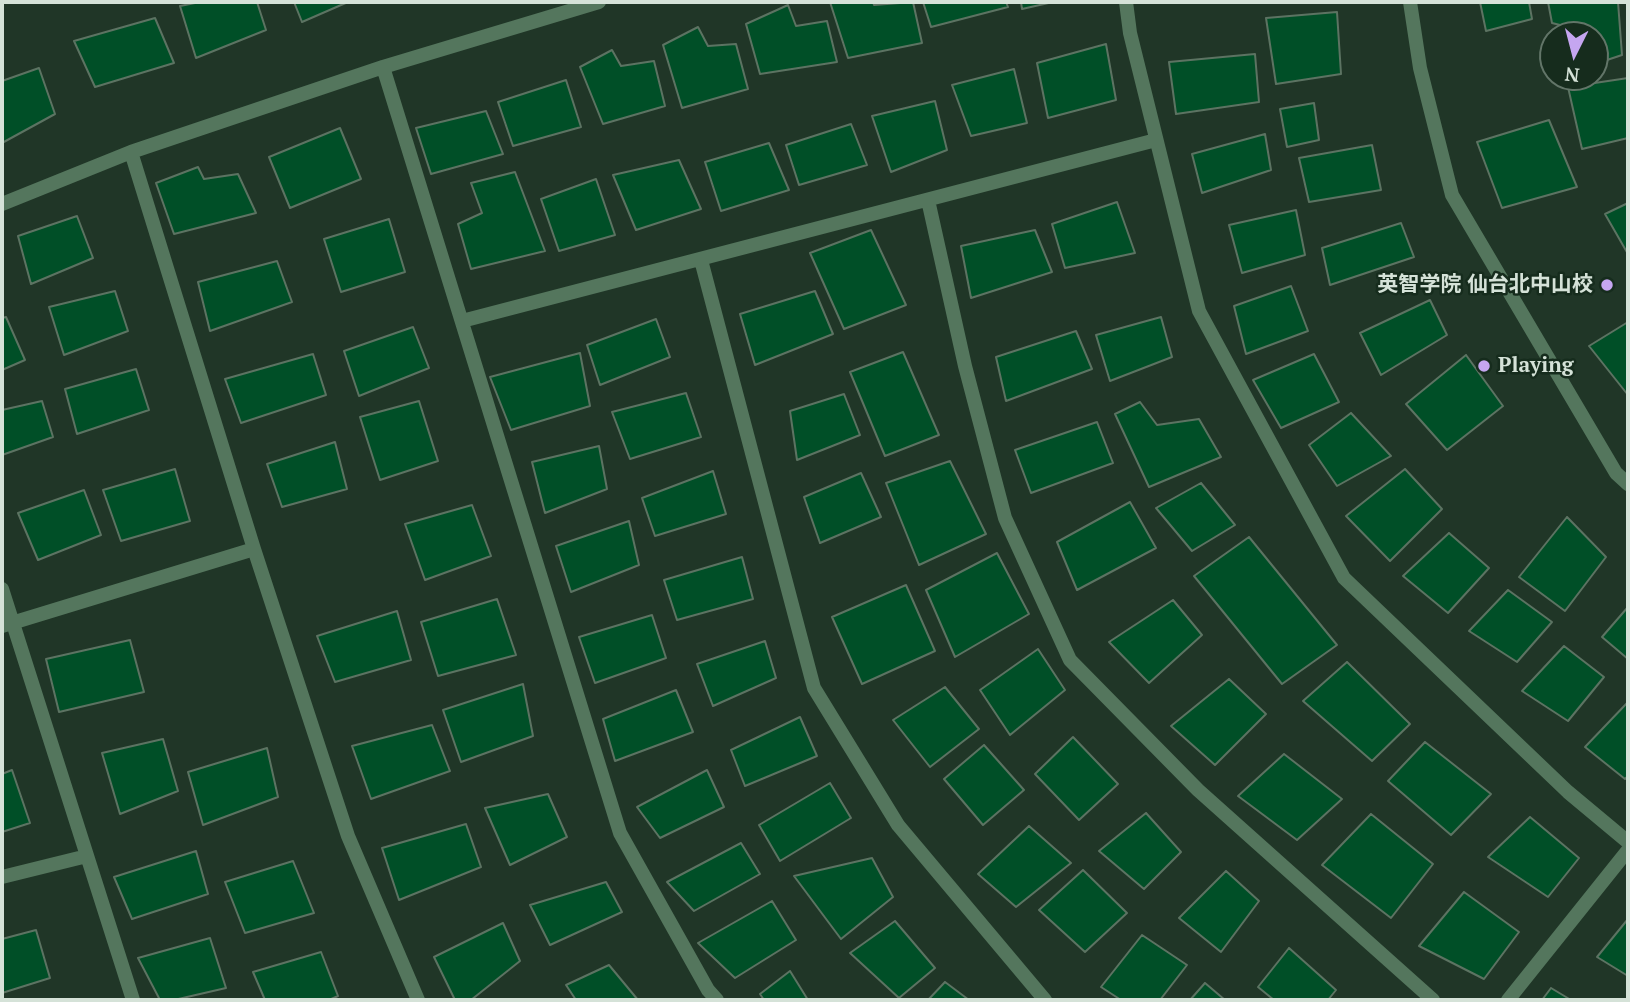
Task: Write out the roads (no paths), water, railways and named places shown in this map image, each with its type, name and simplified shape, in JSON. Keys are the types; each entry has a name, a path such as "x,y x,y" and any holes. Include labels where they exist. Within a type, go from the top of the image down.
{"street":[{"path":"2,204 131,152 383,67 599,2"},
{"path":"1126,2 1130,33 1199,310 1344,578 1568,792 1628,842"},
{"path":"1410,2 1420,68 1452,195 1616,473 1628,484"},
{"path":"383,67 620,833 708,990 717,1000"},
{"path":"462,321 1156,140"},
{"path":"131,152 254,549 348,835 418,1000"},
{"path":"928,200 965,366 1004,518 1070,660 1198,790 1433,1000"},
{"path":"701,260 814,688 898,825 1045,1000"},
{"path":"7,624 254,549"},
{"path":"2,589 7,624 87,856 133,1000"},
{"path":"1508,1000 1628,849"},
{"path":"2,877 87,856"}],"place":[{"name":"英智学院 仙台北中山校","path":"1607,285"},
{"name":"Playing","path":"1484,366"}]}
